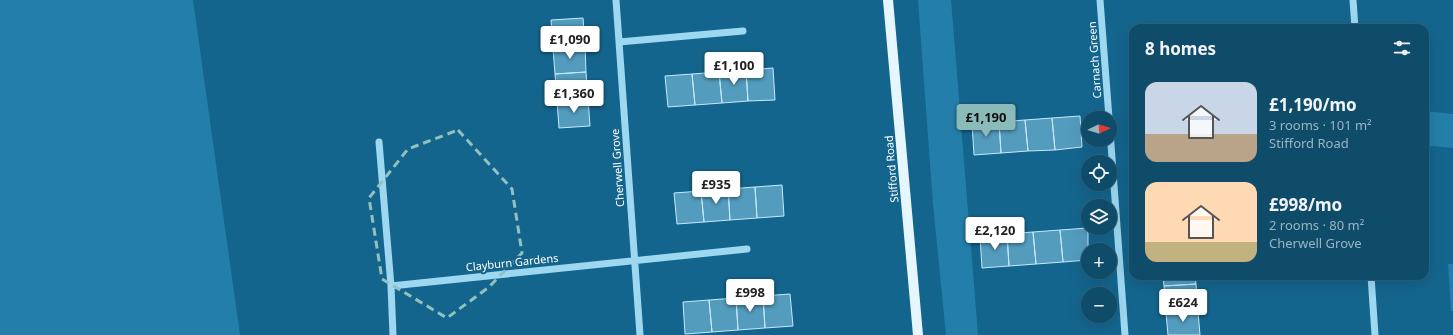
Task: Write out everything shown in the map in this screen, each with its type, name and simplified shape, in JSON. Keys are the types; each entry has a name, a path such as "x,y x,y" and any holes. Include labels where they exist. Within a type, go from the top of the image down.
{"main road":[{"name":"Stifford Road","path":"888,0 918,335"}],"street":[{"name":"Cherwell Grove","path":"616,0 640,335"},
{"name":"Carnach Green","path":"1100,0 1108,111"},
{"path":"1353,0 1354,24"},
{"path":"619,42 743,31"},
{"path":"379,142 391,286 393,335"},
{"path":"1111,147 1125,335"},
{"name":"Clayburn Gardens","path":"391,286 635,260 747,250"},
{"path":"1371,280 1375,335"}],"highlighted area":[{"path":"458,130 512,189 522,253 489,287 447,318 382,279 369,198 408,149"}],"shaded area":[{"path":"0,0 193,0 240,335 0,335"},
{"path":"918,0 951,0 978,335 946,335 933,204"},
{"path":"1429,111 1453,114 1453,148 1429,146"},
{"path":"1448,264 1453,264 1453,311 1451,311"}],"building":[{"path":"583,18 585,45 553,48 551,20"},
{"path":"585,45 586,72 555,74 553,48"},
{"path":"773,68 775,100 748,101 746,70"},
{"path":"746,70 748,101 722,103 719,72"},
{"path":"586,72 588,99 557,101 555,74"},
{"path":"719,72 722,103 695,105 692,74"},
{"path":"692,74 695,105 668,107 665,76"},
{"path":"588,99 590,126 559,128 557,101"},
{"path":"1080,116 1082,147 1055,150 1052,118"},
{"path":"1052,118 1055,150 1028,151 1025,120"},
{"path":"1025,120 1028,151 1001,153 999,122"},
{"path":"999,122 1001,153 974,155 972,124"},
{"path":"782,185 784,216 757,218 755,187"},
{"path":"755,187 757,218 730,220 728,189"},
{"path":"728,189 730,220 704,222 701,191"},
{"path":"701,191 704,222 677,224 674,193"},
{"path":"1081,228 1081,235 1088,235 1088,243 1081,243 1081,261 1063,262 1060,230"},
{"path":"1060,230 1063,262 1036,264 1033,232"},
{"path":"1033,232 1036,264 1009,266 1007,234"},
{"path":"1007,234 1009,266 982,268 980,237"},
{"path":"1163,280 1196,280 1196,284 1164,286"},
{"path":"1196,284 1198,311 1166,313 1164,286"},
{"path":"790,294 793,326 765,328 763,296"},
{"path":"763,296 765,328 738,330 736,298"},
{"path":"736,298 738,330 712,332 709,300"},
{"path":"709,300 712,332 685,334 683,302"},
{"path":"1198,311 1200,335 1168,335 1166,313"}]}
